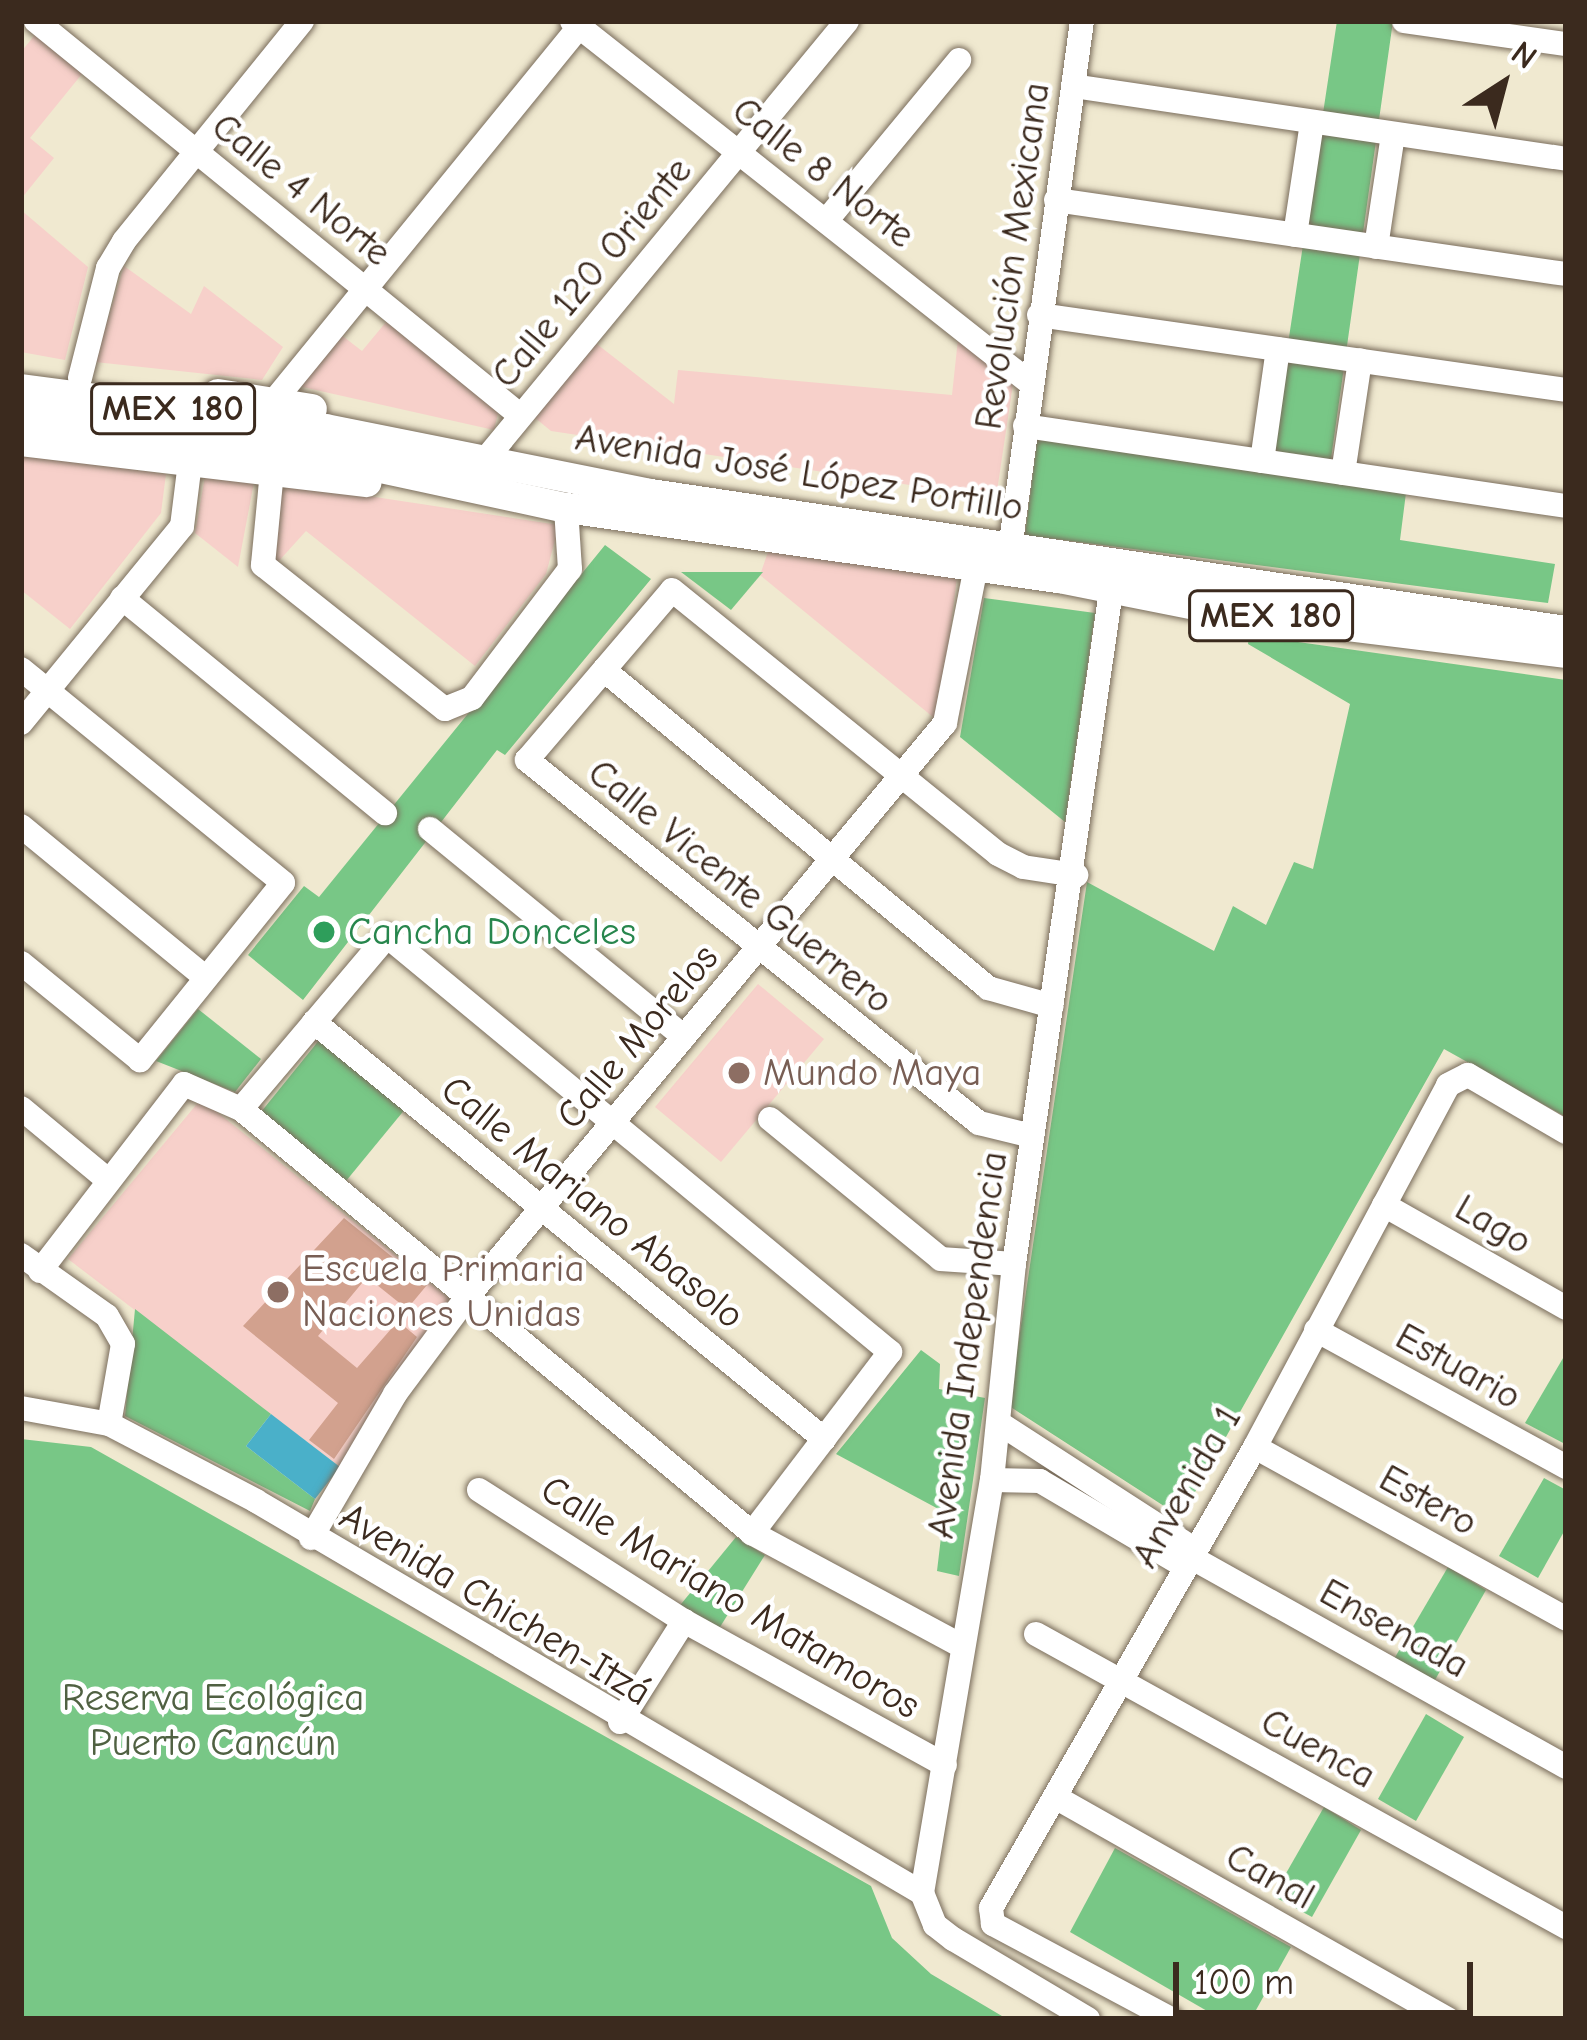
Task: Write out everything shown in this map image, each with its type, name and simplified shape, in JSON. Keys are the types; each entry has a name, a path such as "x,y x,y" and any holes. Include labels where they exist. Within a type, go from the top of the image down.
{"main road":[{"path":"21,371 274,401 485,460"},
{"name":"Avenida José López Portillo","path":"21,389 323,442 486,492 566,508 993,558 1565,638"},
{"name":"Avenida José López Portillo","path":"21,414 485,460 993,558 1112,591 1565,638"},
{"path":"21,441 486,492"}],"street":[{"name":"Calle 4 Norte","path":"36,21 521,416"},
{"path":"80,378 108,268 195,150 302,21"},
{"name":"Calle 120 Oriente","path":"485,460 847,21"},
{"name":"Revolución Mexicana","path":"993,558 1024,426 1082,21"},
{"path":"1408,21 1566,44"},
{"path":"274,401 579,23"},
{"name":"Calle 8 Norte","path":"579,23 1029,382"},
{"path":"826,221 959,60"},
{"path":"1073,86 1566,159"},
{"path":"1295,235 1312,122"},
{"path":"1376,247 1393,134"},
{"path":"1056,200 1566,274"},
{"path":"1039,315 1566,390"},
{"path":"1262,461 1278,349"},
{"path":"1343,473 1360,361"},
{"path":"1024,426 1566,506"},
{"path":"21,723 182,526 190,463"},
{"path":"272,471 262,565 445,709 472,698 570,569 566,508"},
{"name":"Calle Morelos","path":"311,1538 395,1394 464,1301 945,724 993,558"},
{"path":"1052,1006 988,988 604,670 672,590 998,854 1023,867 1076,875"},
{"name":"Avenida Independencia","path":"922,1894 960,1645 992,1480 1014,1264 1076,875 1112,591"},
{"path":"122,598 385,813"},
{"path":"21,669 283,883 140,1060 21,963"},
{"name":"Calle Vicente Guerrero","path":"604,670 527,760 757,950 979,1123 1032,1136"},
{"path":"21,826 206,978"},
{"path":"430,830 684,1037"},
{"path":"241,1108 387,936 890,1352 752,1533"},
{"name":"Calle Mariano Abasolo","path":"314,1022 824,1439"},
{"name":"Anvenida 1","path":"1171,2019 993,1924 991,1908 1057,1798 1186,1555 1255,1447 1448,1085 1468,1076 1566,1132"},
{"path":"109,1424 123,1344 107,1316 31,1263 109,1181 184,1084 241,1108 464,1301 752,1533 960,1645"},
{"path":"21,1108 109,1181"},
{"path":"770,1119 941,1259 1014,1264"},
{"name":"Lago","path":"1384,1205 1566,1308"},
{"name":"Estuario","path":"1316,1330 1566,1467"},
{"name":"Avenida Chichen-Itzá","path":"21,1408 109,1424 922,1894"},
{"name":"Ensenada","path":"999,1423 1186,1555"},
{"name":"Estero","path":"1255,1447 1566,1619"},
{"name":"Ensenada","path":"992,1480 1040,1481 1186,1555 1566,1767"},
{"name":"Calle Mariano Matamoros","path":"479,1490 684,1622 945,1766"},
{"path":"620,1723 684,1622"},
{"name":"Cuenca","path":"1036,1634 1566,1927"},
{"name":"Canal","path":"1057,1798 1448,2019"},
{"path":"922,1894 935,1924 953,1939 1088,2019"}],"shaded area":[{"path":"38,31 86,69 30,138 54,158 21,199 21,52"},
{"path":"21,210 88,267 65,360 21,352"},
{"path":"124,266 191,314 204,286 283,347 262,380 95,362"},
{"path":"391,316 500,405 494,430 298,386 340,334 362,351"},
{"path":"958,339 1013,384 996,498 551,431 534,417 593,341 674,404 678,370 952,395"},
{"path":"21,454 166,474 161,513 70,629 21,590"},
{"path":"205,476 254,482 238,567 195,533"},
{"path":"283,483 559,525 546,574 475,666 306,531 277,563 272,558"},
{"path":"768,552 957,577 939,722 760,575"},
{"name":"Mundo Maya","path":"758,984 824,1039 721,1162 655,1107"},
{"name":"Escuela Primaria Naciones Unidas","path":"201,1099 466,1312 340,1467 68,1259"}],"green space":[{"path":"1337,21 1393,21 1329,473 1407,485 1400,540 1555,564 1548,603 1025,535 1038,435 1269,469"},
{"path":"605,545 651,579 505,755 497,750 303,1000 248,955 304,886 319,897"},
{"path":"681,572 763,572 731,610"},
{"path":"984,598 1095,613 1065,822 960,737"},
{"path":"1249,635 1566,680 1566,1117 1444,1049 1181,1517 1009,1406 1087,882 1214,951 1233,906 1266,925 1294,862 1313,869 1350,704 1248,644"},
{"path":"198,1009 261,1059 235,1092 156,1061"},
{"path":"320,1039 406,1108 346,1181 261,1112"},
{"path":"135,1309 271,1414 246,1446 315,1499 310,1511 125,1416"},
{"path":"921,1350 940,1364 939,1389 985,1398 959,1576 937,1571 944,1512 836,1454"},
{"path":"1566,1353 1566,1443 1565,1444 1525,1423"},
{"name":"Reserva Ecológica Puerto Cancún","path":"21,1439 91,1447 871,1886 892,1938 931,1974 1007,2019 21,2019"},
{"path":"1544,1478 1566,1490 1566,1528 1538,1578 1499,1556"},
{"path":"736,1537 765,1555 715,1635 677,1609"},
{"path":"1448,1567 1486,1590 1435,1680 1394,1659"},
{"path":"1426,1714 1464,1737 1416,1821 1378,1799"},
{"path":"1324,1807 1361,1830 1312,1917 1273,1896"},
{"path":"1115,1848 1291,1947 1251,2019 1221,2019 1070,1932"}],"water":[{"path":"271,1414 340,1467 315,1499 246,1446"}],"building":[{"path":"344,1218 427,1285 407,1309 367,1277 318,1336 357,1368 398,1321 417,1337 334,1459 309,1440 338,1403 243,1326"}],"place":[{"name":"Cancha Donceles","path":"324,932"},
{"name":"Mundo Maya","path":"739,1073"},
{"name":"Escuela Primaria Naciones Unidas","path":"278,1292"}]}
